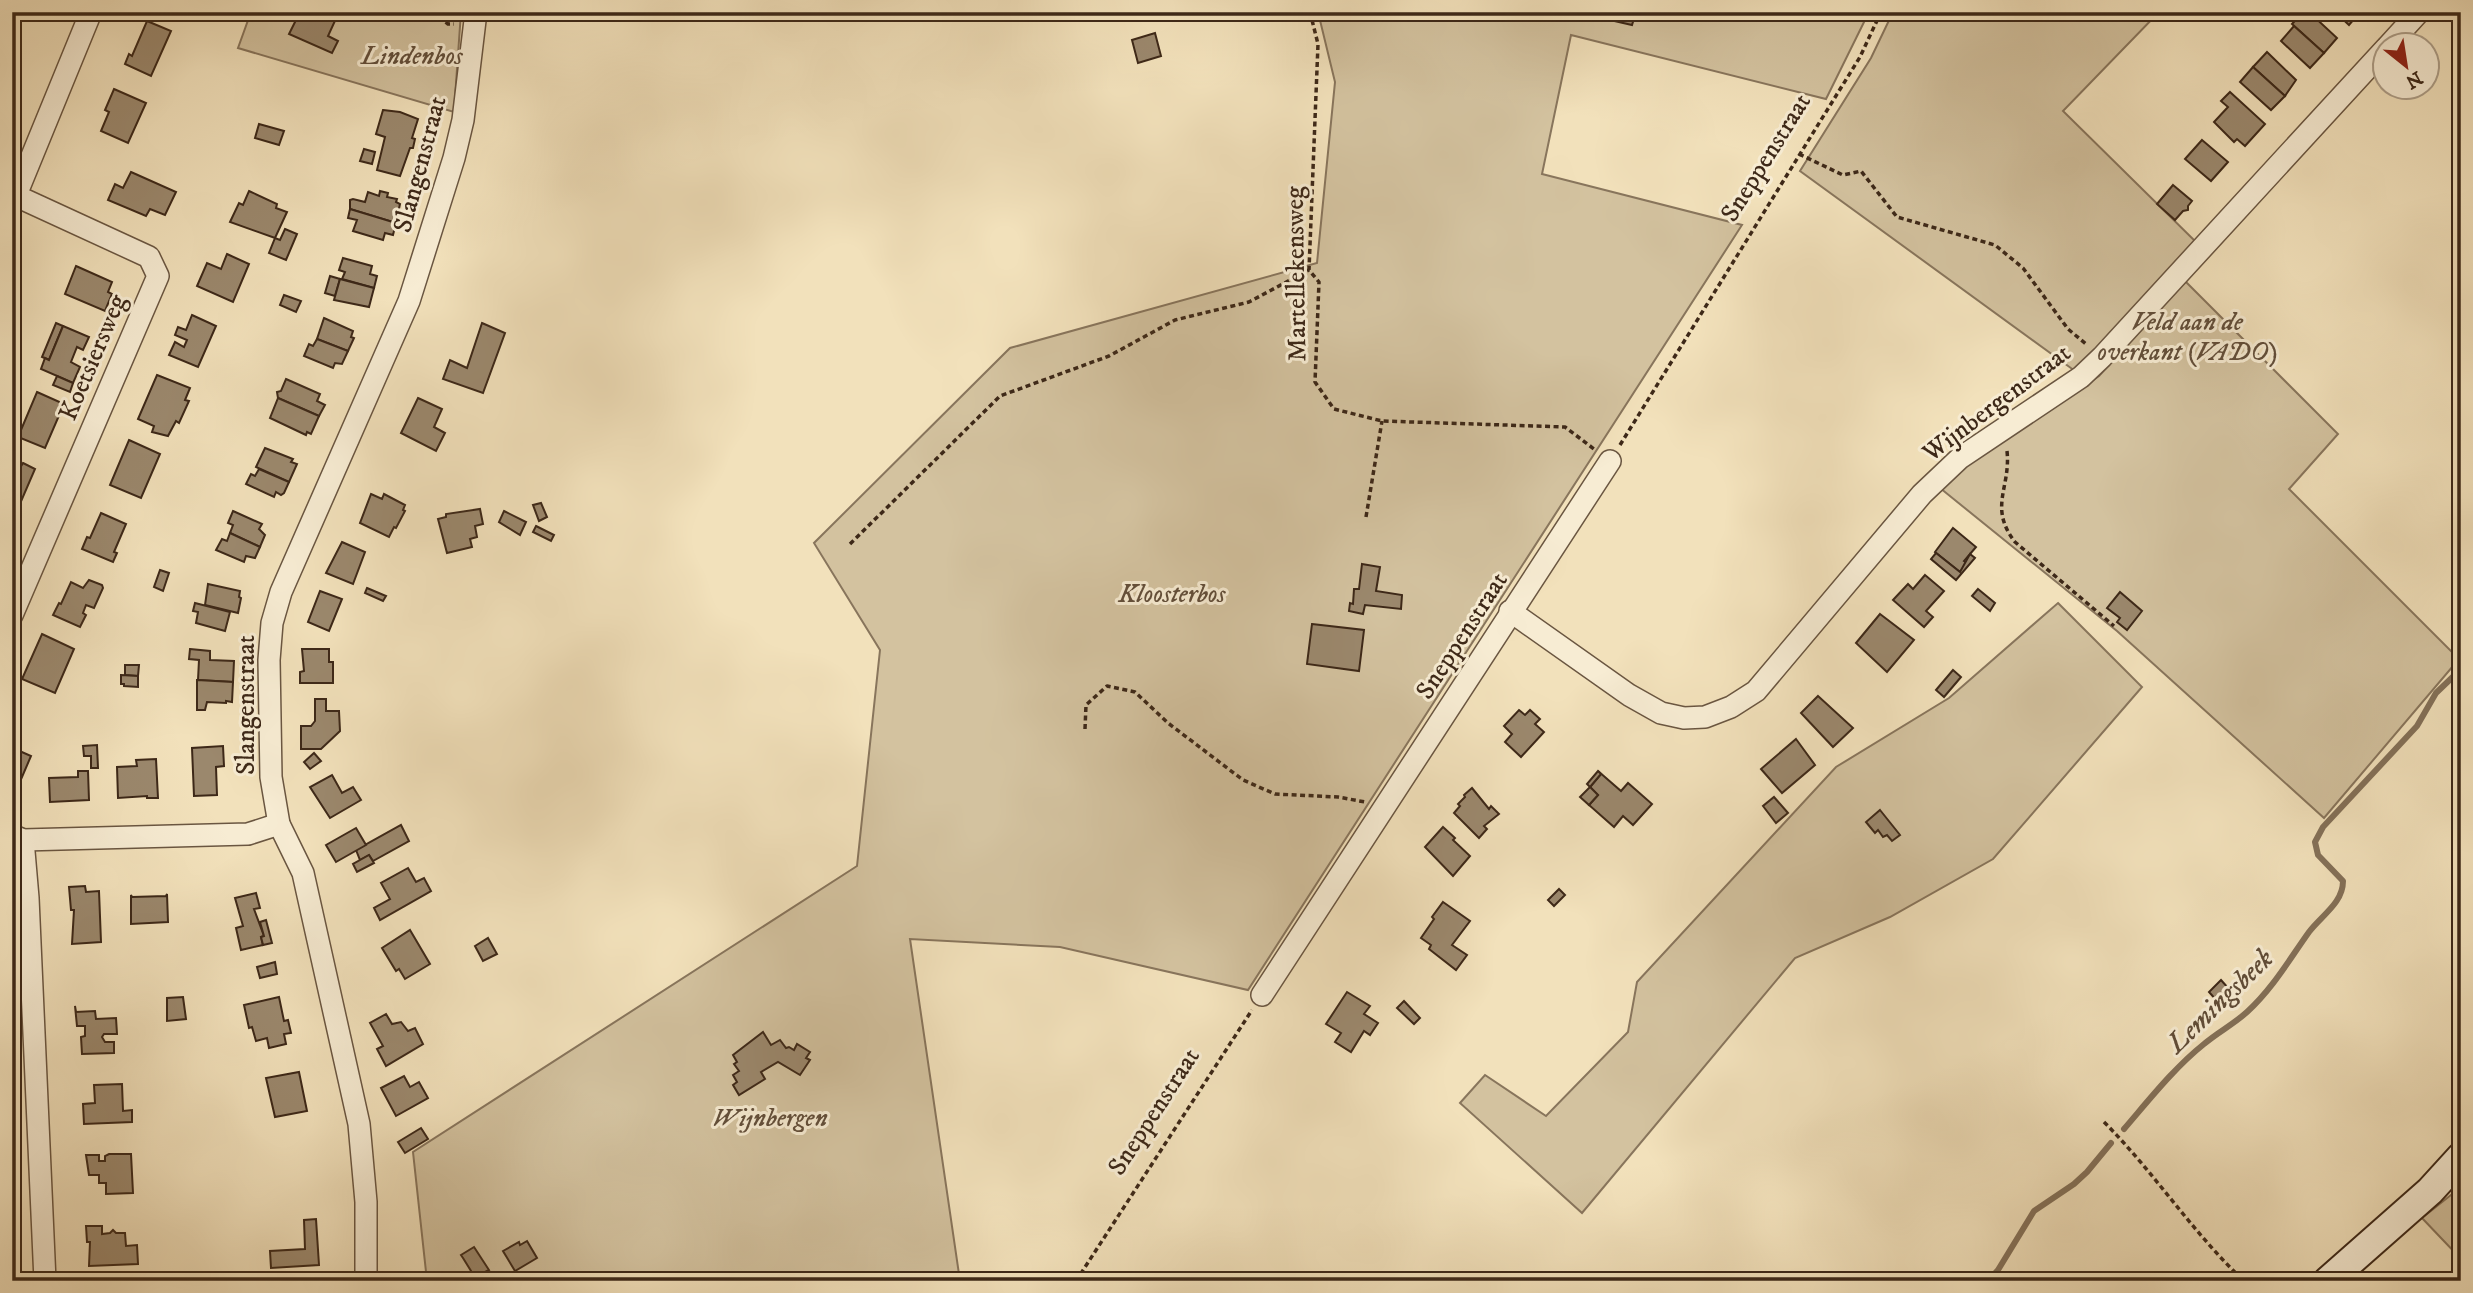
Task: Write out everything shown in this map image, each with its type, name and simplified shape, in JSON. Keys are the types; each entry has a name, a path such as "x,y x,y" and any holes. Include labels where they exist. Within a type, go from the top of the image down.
{"street":[{"name":"Koetsiersweg","path":"12,615 158,276 149,257 14,195 91,12"},
{"name":"Wijnbergenstraat","path":"2400,32 2418,12"},
{"name":"Slangenstraat","path":"366,1281 366,1202 359,1124 303,873 279,824 271,777 269,660 272,623 281,592 409,301 457,145 470,74 475,20"},
{"name":"Wijnbergenstraat","path":"1510,611 1629,695 1661,713 1684,718 1705,717 1731,707 1756,691 1922,494 1960,458 2081,377 2102,357 2372,63"},
{"name":"Sneppenstraat","path":"1262,995 1609,461"},
{"path":"45,1281 29,912 18,837 248,834 279,824"},
{"path":"2328,1281 2430,1191 2461,1157"}],"path":[{"path":"432,12 448,24 475,20"},
{"name":"Martellekensweg","path":"1310,12 1318,44 1309,270 1319,282 1315,382 1334,409 1382,421 1565,427 1609,461"},
{"name":"Sneppenstraat","path":"1609,461 1860,57 1881,12"},
{"path":"1800,154 1843,174 1861,171 1897,217 1995,245 2023,268 2068,329 2102,357"},
{"path":"850,544 1000,396 1108,356 1175,320 1249,302 1309,270"},
{"path":"1366,517 1382,421"},
{"path":"2005,428 2008,460 2001,517 2008,533 2114,626"},
{"path":"1085,729 1086,705 1107,686 1136,692 1168,723 1243,780 1275,794 1338,797 1385,806"},
{"name":"Sneppenstraat","path":"1076,1281 1262,995"},
{"path":"2104,1122 2124,1142 2175,1206 2244,1281"}],"green space":[{"name":"Lindenbos","path":"251,12 461,12 454,112 238,48"},
{"name":"Kloosterbos","path":"1318,12 1869,12 1826,99 1571,35 1542,174 1742,225 1248,990 1060,947 910,939 960,1281 427,1281 413,1152 857,866 880,650 814,543 1010,348 1317,263 1335,82"},
{"path":"1893,12 2159,12 2063,111 2197,243 2075,371 1800,171 1871,58"},
{"name":"Veld aan de overkant (VADO)","path":"2185,281 2338,434 2289,489 2459,659 2324,818 2117,631 1940,488 1958,471 2099,376"},
{"path":"2058,603 2142,687 1993,859 1890,917 1795,958 1582,1213 1460,1103 1485,1075 1546,1116 1628,1032 1637,982 1836,767 1949,698"},
{"path":"2461,1187 2461,1259 2422,1218"}],"building":[{"path":"300,12 339,12 328,36 338,41 332,53 289,34"},
{"path":"1612,12 1636,12 1632,25 1610,20"},
{"path":"2303,12 2309,12 2337,38 2324,53 2292,24"},
{"path":"2335,12 2360,12 2349,25"},
{"path":"147,21 171,31 151,76 125,64 129,54 132,56"},
{"path":"2294,26 2324,53 2310,68 2281,41"},
{"path":"1155,33 1161,56 1138,63 1132,40"},
{"path":"2267,52 2296,80 2285,96 2253,67"},
{"path":"2253,67 2285,96 2271,110 2240,82"},
{"path":"114,89 146,103 128,143 101,131 109,112 105,110"},
{"path":"2230,92 2265,124 2245,146 2237,139 2234,142 2214,122 2228,107 2221,101"},
{"path":"383,110 400,112 418,119 412,138 415,139 413,148 410,148 400,176 377,170 385,137 376,134"},
{"path":"259,124 284,131 279,145 255,138"},
{"path":"2202,140 2228,162 2211,181 2185,159"},
{"path":"364,149 375,152 372,164 360,161"},
{"path":"131,172 176,192 165,215 150,209 146,216 108,200 115,184 123,188"},
{"path":"2173,185 2192,201 2188,210 2183,211 2175,220 2157,204"},
{"path":"249,191 277,204 276,208 287,212 275,238 230,222 239,203 243,205"},
{"path":"380,191 388,193 387,197 397,199 396,202 400,204 396,223 350,209 350,200 365,202 368,192 379,196"},
{"path":"350,209 396,223 393,235 385,233 383,240 353,231 357,220 348,218"},
{"path":"285,229 297,234 286,260 269,253 275,238 280,240"},
{"path":"227,254 249,264 233,302 197,286 207,263 221,269"},
{"path":"343,258 372,266 370,274 377,276 374,288 342,279 345,272 339,270"},
{"path":"76,266 112,282 108,292 112,294 105,311 65,294"},
{"path":"330,276 340,279 335,296 325,293"},
{"path":"340,279 374,288 369,307 334,300"},
{"path":"284,295 301,301 296,312 280,305"},
{"path":"192,315 216,326 198,367 169,355 175,342 184,347 187,340 175,335 178,327 186,330"},
{"path":"324,318 353,331 351,337 354,338 348,351 317,339"},
{"path":"56,323 63,326 49,360 42,357"},
{"path":"482,323 505,333 483,393 443,379 450,360 467,368"},
{"path":"63,326 89,337 83,350 77,347 71,362 80,367 73,383 41,369 45,358 49,360"},
{"path":"317,339 348,351 342,364 335,363 333,368 304,356 309,344 313,346"},
{"path":"157,375 190,388 185,400 189,401 179,423 176,421 168,436 152,432 154,426 138,419"},
{"path":"57,376 73,383 70,392 53,385"},
{"path":"286,379 320,394 317,401 325,405 319,416 278,398 277,392 281,391"},
{"path":"37,392 64,404 45,448 18,437"},
{"path":"278,398 319,416 311,434 307,432 306,435 270,418"},
{"path":"418,398 442,409 434,427 445,433 436,451 401,433"},
{"path":"129,440 160,454 141,498 110,485"},
{"path":"265,448 293,459 291,462 297,464 289,482 256,467"},
{"path":"23,463 35,469 16,513 12,512 12,465 20,468"},
{"path":"259,469 289,482 284,493 281,495 276,492 274,497 246,484 251,474 255,476"},
{"path":"371,494 382,499 384,494 405,505 405,511 389,537 360,523"},
{"path":"541,503 547,517 539,521 533,505"},
{"path":"480,509 483,524 475,526 477,537 470,539 472,547 447,553 438,519 446,517 446,514"},
{"path":"233,511 262,524 259,529 265,535 260,547 230,533 233,525 228,523"},
{"path":"504,511 526,522 520,535 499,522"},
{"path":"101,513 126,524 114,552 117,553 113,562 82,549"},
{"path":"536,526 554,535 551,541 533,532"},
{"path":"1953,528 1976,547 1964,561 1967,563 1960,572 1935,552"},
{"path":"230,533 260,547 255,558 246,556 244,562 216,550 222,539 227,541"},
{"path":"342,542 365,552 353,584 326,573"},
{"path":"1936,553 1960,572 1970,554 1975,558 1956,580 1931,559"},
{"path":"1362,564 1380,567 1376,591 1402,595 1401,609 1365,605 1363,614 1349,611 1350,603 1353,604 1354,589 1359,589"},
{"path":"160,570 169,573 163,591 154,587"},
{"path":"1925,575 1944,591 1926,611 1933,617 1924,627 1893,600 1908,584 1913,589"},
{"path":"89,580 102,585 103,588 94,608 86,605 83,613 86,615 80,627 53,615 71,582 83,588"},
{"path":"208,584 240,591 238,613 205,605"},
{"path":"367,588 386,596 383,601 365,593"},
{"path":"1978,589 1995,603 1990,611 1972,596"},
{"path":"320,591 342,599 329,631 308,622"},
{"path":"2120,592 2142,611 2127,630 2117,622 2120,618 2107,608"},
{"path":"195,603 230,612 225,631 196,623 198,612 193,611"},
{"path":"1880,614 1914,640 1887,672 1856,643"},
{"path":"1312,624 1364,630 1359,671 1307,664"},
{"path":"42,634 74,649 55,693 22,679"},
{"path":"190,649 210,651 210,660 234,661 233,682 198,680 199,660 189,659"},
{"path":"302,649 329,649 329,662 333,662 333,683 300,683 300,672 304,671"},
{"path":"125,665 139,665 138,676 125,675"},
{"path":"1953,670 1961,677 1944,697 1936,690"},
{"path":"121,675 138,676 138,687 121,684"},
{"path":"197,680 233,682 232,702 207,702 205,710 197,710"},
{"path":"1818,696 1853,728 1833,747 1801,713"},
{"path":"315,699 326,699 326,711 339,711 340,731 321,749 301,749 301,726 311,726 315,721"},
{"path":"1519,710 1525,715 1530,710 1540,719 1535,724 1544,732 1521,757 1505,742 1512,734 1504,726"},
{"path":"1796,739 1815,765 1782,793 1761,769"},
{"path":"97,745 98,768 91,768 91,756 84,756 83,746"},
{"path":"223,746 224,766 216,767 217,795 194,796 192,748"},
{"path":"15,749 31,756 13,798 12,754"},
{"path":"314,753 321,761 310,769 304,762"},
{"path":"156,759 158,798 118,798 117,767 137,766 136,760"},
{"path":"78,771 88,771 89,800 50,802 49,778 78,777"},
{"path":"1598,771 1621,791 1628,783 1652,804 1633,825 1623,816 1614,827 1589,805 1598,795 1590,787 1601,774"},
{"path":"1598,771 1601,774 1590,787 1587,784"},
{"path":"332,775 342,793 353,787 361,800 330,818 310,787"},
{"path":"1590,787 1598,795 1589,805 1580,797"},
{"path":"1472,788 1489,809 1491,806 1499,814 1484,826 1487,829 1479,838 1454,813 1464,795"},
{"path":"1774,797 1788,813 1776,823 1763,806"},
{"path":"1880,810 1900,835 1892,841 1887,835 1883,837 1878,830 1875,833 1866,822"},
{"path":"401,825 409,841 373,861 369,855 360,860 356,850"},
{"path":"1443,827 1470,856 1453,876 1425,847"},
{"path":"356,828 366,845 336,862 326,845"},
{"path":"369,855 374,863 357,872 353,864"},
{"path":"408,868 416,882 424,878 431,891 380,920 374,908 390,899 381,883"},
{"path":"85,886 86,892 99,891 101,942 72,944 74,910 71,910 69,887"},
{"path":"1559,889 1565,895 1554,906 1548,900"},
{"path":"256,893 260,908 254,909 264,936 261,937 263,945 241,950 236,928 243,926 235,898"},
{"path":"167,894 168,922 131,924 131,895"},
{"path":"1443,902 1470,921 1452,945 1467,955 1456,970 1429,949 1431,945 1421,938"},
{"path":"266,920 272,943 263,945 261,937 264,936 260,922"},
{"path":"410,930 430,964 405,979 399,969 396,971 382,948"},
{"path":"488,938 497,954 483,961 475,946"},
{"path":"275,962 277,974 260,978 257,967"},
{"path":"2221,980 2229,989 2217,1001 2209,992"},
{"path":"1347,992 1370,1006 1364,1014 1378,1023 1370,1035 1364,1031 1351,1052 1335,1042 1341,1033 1326,1024"},
{"path":"183,997 186,1019 167,1021 167,998"},
{"path":"279,997 284,1021 288,1020 291,1033 284,1034 286,1044 269,1048 267,1038 256,1041 252,1027 249,1028 244,1005"},
{"path":"1404,1001 1420,1018 1414,1024 1397,1008"},
{"path":"75,1006 76,1012 95,1011 96,1019 116,1018 117,1034 104,1034 102,1037 105,1042 114,1042 114,1053 82,1054 81,1037 85,1036 85,1026 77,1026"},
{"path":"386,1014 392,1024 401,1022 408,1031 415,1028 423,1044 386,1066 377,1049 383,1046 370,1023"},
{"path":"763,1032 771,1045 780,1040 786,1048 794,1050 797,1044 810,1052 806,1058 810,1060 800,1075 778,1062 761,1072 765,1079 739,1095 733,1085 737,1082 733,1075 739,1071 734,1064 737,1062 733,1055"},
{"path":"299,1072 307,1111 275,1117 266,1078"},
{"path":"404,1076 410,1087 419,1082 428,1098 396,1116 381,1088"},
{"path":"122,1084 123,1111 132,1110 132,1122 84,1124 83,1104 95,1103 94,1085"},
{"path":"421,1128 428,1139 405,1153 398,1142"},
{"path":"131,1154 133,1193 106,1194 106,1183 99,1183 99,1175 89,1175 86,1155 99,1155 99,1161 105,1161 105,1156"},
{"path":"316,1219 319,1265 271,1268 270,1251 305,1249 304,1220"},
{"path":"86,1226 102,1226 102,1234 113,1230 116,1233 125,1233 126,1246 137,1245 138,1264 89,1266 90,1242 87,1242"},
{"path":"527,1241 537,1258 515,1271 503,1251 519,1242 520,1245"},
{"path":"474,1247 489,1270 485,1272 490,1281 476,1279 461,1255"}],"waterway":[{"name":"Lemingsbeek","path":"2124,1129 2182,1063 2256,1003 2309,932 2336,902 2343,881 2318,855 2315,842 2323,827 2417,726 2436,693 2461,669"},
{"name":"Lemingsbeek","path":"1988,1281 1998,1270 2034,1211 2074,1184 2111,1143"}],"park label":[{"name":"Wijnbergen","path":"770,1117"}]}
